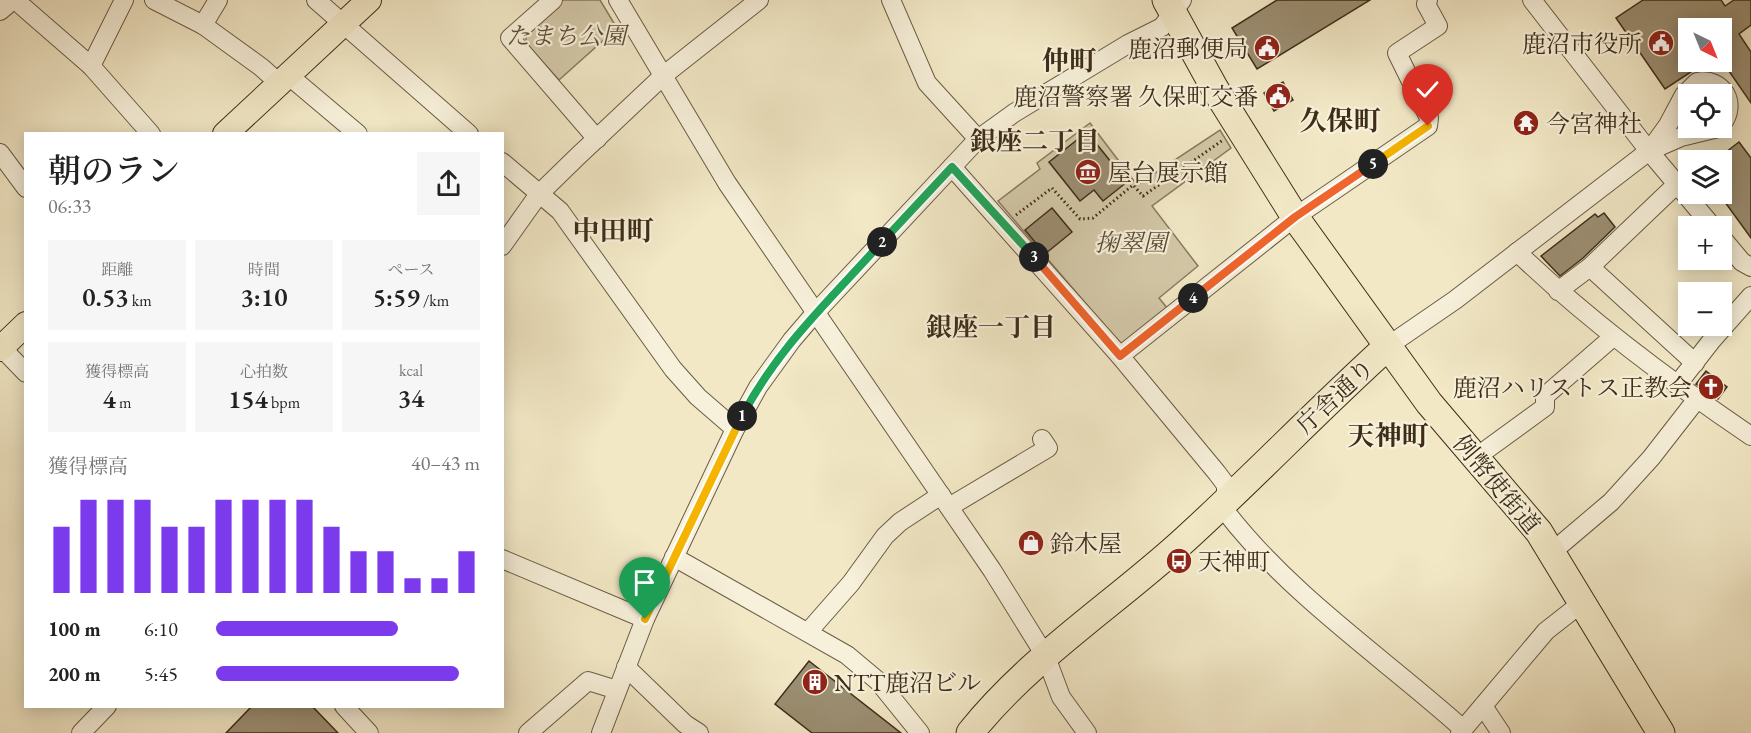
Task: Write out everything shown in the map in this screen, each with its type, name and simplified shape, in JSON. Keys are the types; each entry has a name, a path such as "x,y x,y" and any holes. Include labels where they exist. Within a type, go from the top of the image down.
{"highway":[{"name":"例幣使街道","path":"1173,4 1239,129 1295,217 1429,403 1525,514 1552,552 1661,733"},
{"name":"庁舎通り","path":"970,733 990,709 1046,657 1181,543 1388,346"}],"main road":[{"path":"227,132 369,0"},
{"path":"0,347 24,326"}],"street":[{"path":"0,11 13,0"},
{"path":"18,0 91,66 149,132"},
{"path":"91,66 124,0"},
{"path":"154,0 203,25 261,67 284,79 355,132"},
{"path":"203,25 218,0"},
{"path":"316,0 467,132"},
{"path":"553,0 510,38 597,139"},
{"path":"618,0 728,183 992,570 1046,657 1061,698 1087,733"},
{"path":"504,243 539,194 664,75 759,0"},
{"path":"891,0 927,83 978,139"},
{"path":"1120,356 1295,217 1428,126 1429,118 1397,52 1438,26 1426,4 1428,0"},
{"path":"1532,0 1649,152 1704,216"},
{"path":"601,733 645,619 735,429 758,387 792,340 978,139 1023,107 1128,44 1162,27 1173,4"},
{"path":"1696,84 1698,82 1715,84"},
{"path":"1649,152 1678,107"},
{"path":"1649,152 1679,138"},
{"name":"庁舎通り","path":"1388,346 1455,300 1649,152"},
{"path":"0,153 24,186"},
{"path":"504,164 560,212 673,369 698,397 735,429"},
{"path":"952,167 1120,356 1217,473 1226,486 1226,512 1280,572 1462,731 1546,631 1583,602"},
{"path":"1558,291 1590,267 1677,184"},
{"path":"1732,250 1742,262 1751,267"},
{"path":"1517,252 1558,291 1613,337 1751,436"},
{"path":"1590,267 1695,363"},
{"path":"1677,385 1751,296"},
{"path":"1475,458 1545,407 1545,396 1613,337"},
{"path":"0,347 24,371"},
{"path":"1552,552 1611,502 1651,458 1697,399"},
{"path":"808,632 851,583 885,536 900,522 1048,448 1042,439"},
{"path":"674,557 847,655 878,681 920,733"},
{"path":"504,560 645,619"},
{"path":"626,667 685,724 699,733"},
{"path":"528,733 588,681 617,690"},
{"path":"1482,706 1502,733"},
{"path":"81,733 105,708"},
{"path":"346,708 369,733"}],"path":[{"path":"1005,225 1052,188 1080,219 1093,218 1133,185 1143,196 1239,129"}],"green space":[{"name":"たまち公園","path":"562,0 600,0 617,28 559,80 526,44 526,32"},
{"name":"掬翠園","path":"1090,123 1137,185 1220,130 1231,148 1152,206 1198,266 1159,298 1168,309 1122,346 998,201 1040,169 1037,163"}],"building":[{"name":"鹿沼郵便局","path":"1277,0 1370,0 1257,69 1232,28"},
{"name":"鹿沼市役所","path":"1643,0 1721,0 1725,6 1734,0 1751,0 1751,25 1739,34 1751,52 1751,103 1730,72 1732,72 1732,18 1678,18 1678,72 1691,72 1665,89 1616,18"},
{"name":"鹿沼警察署 久保町交番","path":"1283,82 1293,100 1274,111 1264,93"},
{"name":"屋台展示館","path":"1087,132 1127,182 1103,201 1094,190 1080,201 1049,162"},
{"path":"1739,142 1751,158 1751,238 1726,204 1732,204 1732,150 1729,150"},
{"path":"1052,208 1072,232 1045,254 1025,230"},
{"path":"1604,213 1615,227 1583,258 1560,276 1541,256 1595,214 1598,217"},
{"name":"鹿沼ハリストス正教会","path":"1706,371 1727,387 1718,399 1696,384"},
{"name":"NTT鹿沼ビル","path":"809,661 901,733 812,733 775,704"},
{"path":"250,708 314,708 338,733 226,733"}],"place":[{"name":"鹿沼市役所","path":"1661,43"},
{"name":"鹿沼郵便局","path":"1267,48"},
{"name":"鹿沼警察署 久保町交番","path":"1278,96"},
{"name":"今宮神社","path":"1526,123"},
{"name":"屋台展示館","path":"1088,172"},
{"name":"鹿沼ハリストス正教会","path":"1711,387"},
{"name":"鈴木屋","path":"1031,543"},
{"name":"天神町","path":"1179,561"},
{"name":"NTT鹿沼ビル","path":"815,682"}],"district":[{"name":"仲町","path":"1069,60"},
{"name":"久保町","path":"1340,120"},
{"name":"銀座二丁目","path":"1035,141"},
{"name":"中田町","path":"613,230"},
{"name":"銀座一丁目","path":"991,327"},
{"name":"天神町","path":"1388,435"}],"route":[{"path":"645,619 735,429 758,387 792,340 816,312 952,167 1025,246 1120,356 1295,217 1428,126"}]}
